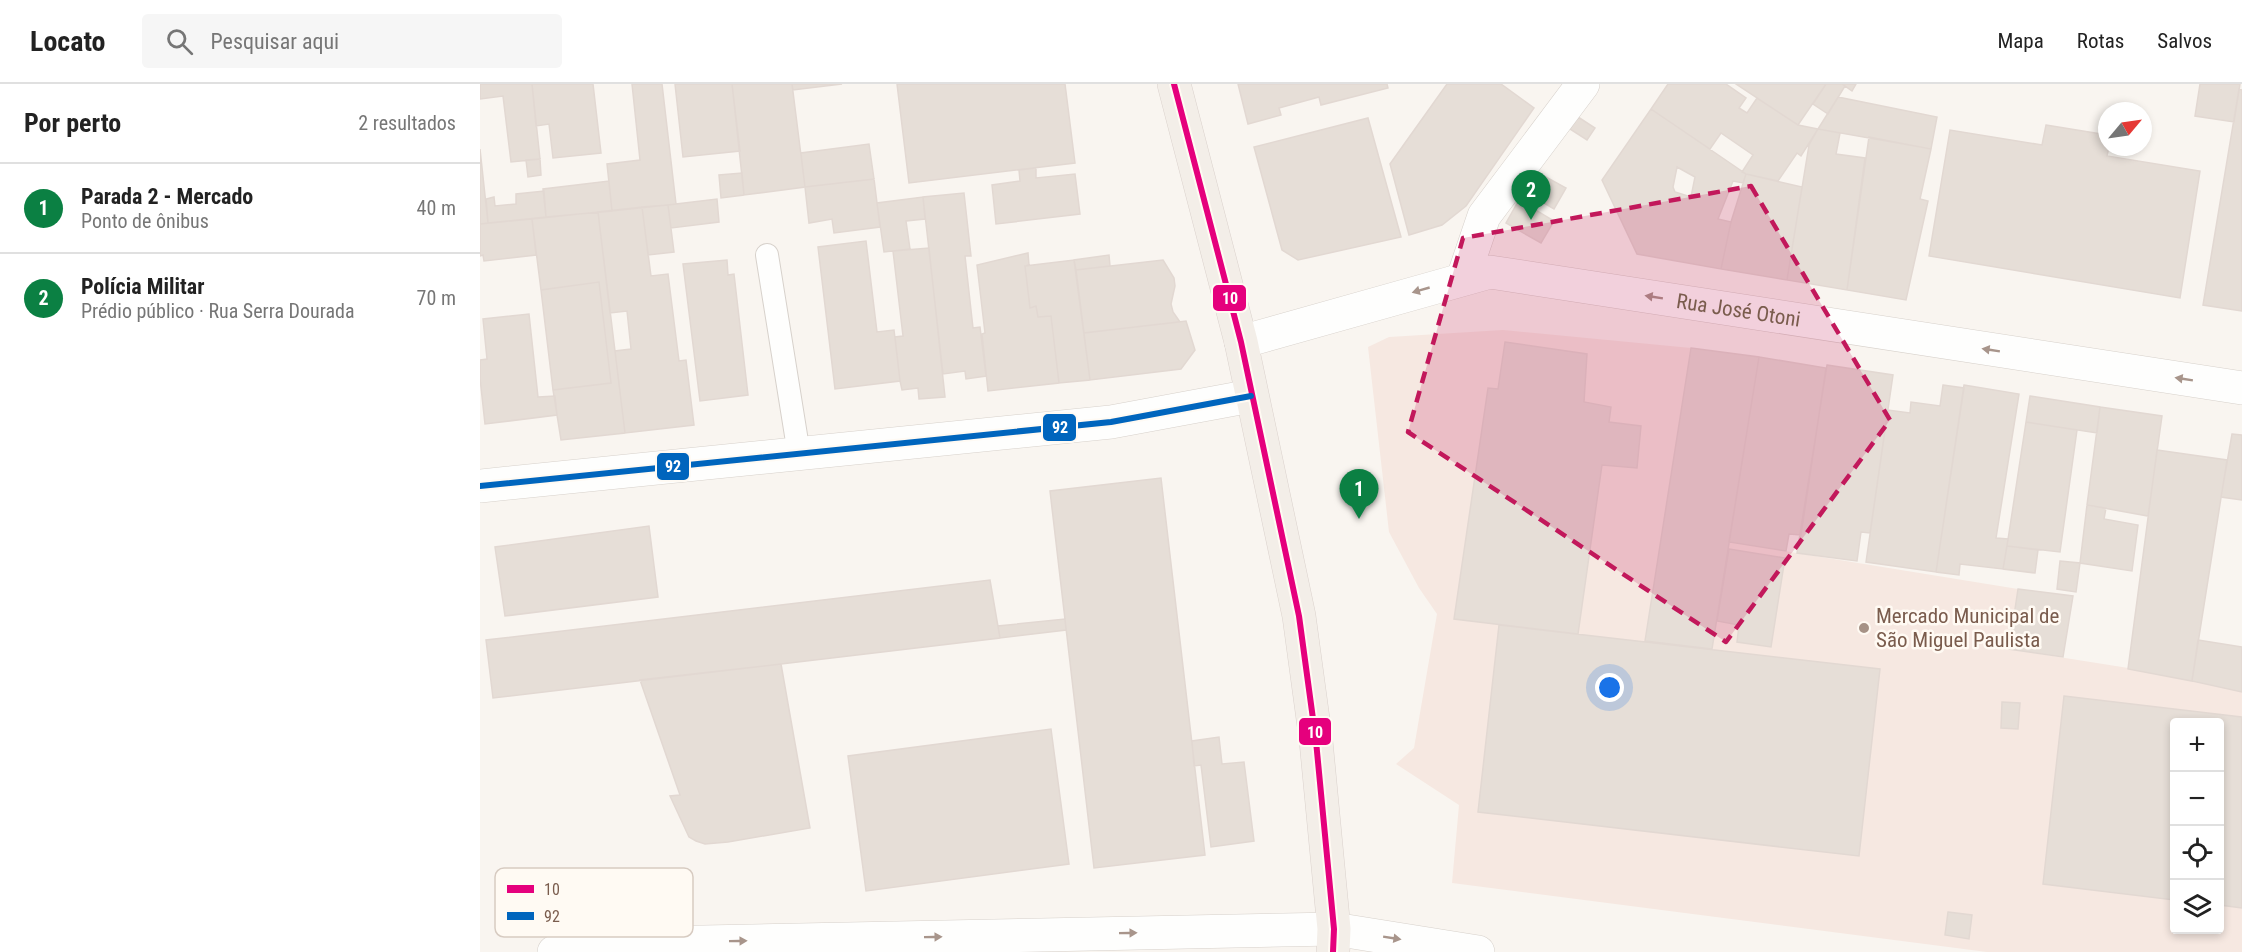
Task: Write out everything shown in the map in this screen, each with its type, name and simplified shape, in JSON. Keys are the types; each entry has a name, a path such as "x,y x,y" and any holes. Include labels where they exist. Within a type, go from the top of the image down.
{"main road":[{"path":"1174,84 1241,342 1299,616 1316,741 1334,940"}],"street":[{"path":"1463,278 1484,216 1583,84"},
{"name":"Rua José Otoni","path":"1241,342 1490,272 2242,388"},
{"path":"480,486 1111,423 1251,396"},
{"path":"554,952 655,943 1334,940 1478,952"}],"lane":[{"path":"767,255 799,454"}],"highlighted area":[{"path":"1751,186 1890,420 1726,642 1408,432 1463,238"}],"shaded area":[{"name":"Mercado Municipal de São Miguel Paulista","path":"1503,330 1691,348 1645,641 1712,649 1729,542 2018,589 2009,649 2242,686 2242,952 1987,952 1452,883 1459,805 1396,764 1414,748 1437,614 1419,588 1389,532 1368,347 1389,337"}],"building":[{"path":"480,84 532,84 540,159 511,162 503,96 480,99"},
{"path":"532,84 593,84 601,153 553,158 549,124 536,126"},
{"path":"632,84 662,84 676,204 612,211 607,164 640,160"},
{"path":"675,84 732,84 740,151 683,157"},
{"path":"732,84 792,84 805,187 744,195"},
{"path":"792,84 842,84 793,90"},
{"path":"897,84 1065,84 1075,163 909,183"},
{"path":"1238,84 1387,84 1388,88 1321,105 1319,97 1279,108 1281,115 1248,124"},
{"path":"1447,84 1501,84 1534,108 1466,206 1442,225 1409,235 1390,164"},
{"path":"1668,84 1726,84 1746,98 1739,108 1747,113 1757,98 1798,125 1818,129 1801,156 1797,153 1778,181 1746,174 1742,172 1753,155 1721,133 1710,149 1651,109"},
{"path":"1736,84 1826,84 1798,125"},
{"path":"1826,84 1845,86 1828,114 1813,104"},
{"path":"1842,84 1856,84 1852,91"},
{"path":"2200,84 2240,84 2234,122 2195,116"},
{"path":"2239,89 2242,90 2242,311 2203,305"},
{"path":"1838,97 1937,117 1931,149 1818,129"},
{"path":"1651,109 1746,174 1743,183 1733,181 1718,219 1731,222 1721,269 1637,254 1602,180","holes":["1677,167 1695,177 1691,197 1675,192 1673,187"]},
{"path":"1578,117 1595,128 1587,140 1570,129"},
{"path":"1368,118 1401,237 1298,260 1282,250 1254,147"},
{"path":"2046,125 2098,134 2098,156 2200,171 2180,298 1929,256 1950,130 2042,145"},
{"path":"1818,129 1840,133 1836,154 1865,158 1847,290 1787,280 1809,145"},
{"path":"1869,137 1931,149 1920,199 1928,201 1906,300 1847,290"},
{"path":"869,144 874,179 805,187 801,153"},
{"path":"480,149 488,223 480,224"},
{"path":"540,159 541,175 528,177 526,160"},
{"path":"1036,168 1036,178 1075,174 1080,214 996,224 992,185 1020,181 1019,170"},
{"path":"742,173 744,195 721,198 719,175"},
{"path":"1746,174 1802,187 1787,280 1721,269 1731,222"},
{"path":"1544,176 1566,188 1554,209 1532,196"},
{"path":"874,179 880,227 834,233 832,219 809,223 805,187"},
{"path":"609,181 612,211 546,217 543,189"},
{"path":"544,191 546,217 488,223 486,199 494,197 495,206 516,204 516,194"},
{"path":"964,193 971,256 965,256 973,328 980,327 986,376 966,379 965,371 943,374 923,197"},
{"path":"923,197 925,219 906,221 910,249 884,252 877,203"},
{"path":"717,199 719,222 671,228 668,205"},
{"path":"1519,200 1554,221 1541,243 1506,223"},
{"path":"668,205 674,252 648,255 642,207"},
{"path":"642,207 651,276 668,274 679,361 686,360 694,425 625,433 615,351 631,349 627,311 610,313 598,212"},
{"path":"598,212 625,433 561,440 553,390 611,383 599,282 541,290 532,219"},
{"path":"532,219 536,255 484,261 483,255 480,256 480,224"},
{"path":"866,241 877,332 894,330 900,381 835,389 818,247"},
{"path":"929,248 945,397 919,399 918,388 902,390 900,381 895,337 903,336 893,251"},
{"path":"1028,253 1029,265 1025,266 1030,308 1036,306 1038,317 1051,316 1059,383 988,391 982,334 985,333 977,265"},
{"path":"1109,255 1110,266 1076,270 1074,260"},
{"path":"727,260 728,275 734,274 748,395 700,401 683,264"},
{"path":"1074,260 1090,380 1059,383 1051,316 1038,317 1036,306 1030,308 1025,266"},
{"path":"1163,260 1174,278 1175,286 1171,304 1180,322 1084,333 1076,270"},
{"path":"599,282 611,383 553,390 541,290"},
{"path":"529,314 538,397 555,396 557,415 485,424 480,378 480,360 487,359 483,319"},
{"path":"1186,321 1195,350 1181,369 1090,380 1084,333"},
{"path":"1505,342 1587,354 1584,402 1611,407 1609,422 1641,426 1637,468 1602,465 1578,634 1454,619 1488,388 1498,389"},
{"path":"1691,348 1759,357 1712,649 1645,641"},
{"path":"1759,357 1826,368 1801,535 1789,534 1786,551 1729,542"},
{"path":"1827,365 1893,375 1870,533 1861,532 1857,561 1797,553"},
{"path":"1943,385 1964,388 1936,572 1866,562 1888,410 1910,413 1911,402 1940,406"},
{"path":"1964,385 2019,394 1996,538 2008,539 2003,569 1960,564 1959,575 1936,572"},
{"path":"2030,396 2100,407 2097,433 2026,422"},
{"path":"2100,407 2162,416 2148,516 2087,505"},
{"path":"2026,422 2077,430 2060,552 2007,546"},
{"path":"2232,434 2242,435 2242,500 2221,497"},
{"path":"2157,450 2227,460 2192,681 2128,669"},
{"path":"1161,478 1205,855 1094,868 1050,491"},
{"path":"2087,505 2106,508 2104,519 2138,525 2132,571 2080,563"},
{"path":"649,526 658,597 505,616 495,547"},
{"path":"2007,546 2038,550 2035,573 2003,569"},
{"path":"1729,549 1785,558 1771,647 1737,642 1739,625 1717,621"},
{"path":"2060,561 2080,563 2076,592 2057,589"},
{"path":"990,580 1000,638 493,698 486,640"},
{"path":"2018,589 2073,596 2063,657 2009,649"},
{"path":"1065,619 1066,630 1000,638 998,626"},
{"path":"1499,625 1880,669 1859,856 1478,812"},
{"path":"2198,640 2242,647 2242,692 2192,681"},
{"path":"781,664 810,828 728,842 705,844 696,841 689,837 670,796 680,795 640,680"},
{"path":"2064,696 2242,717 2242,908 2224,906 2224,718 2170,718 2170,900 2043,884"},
{"path":"2002,702 2020,703 2018,729 2001,728"},
{"path":"1051,729 1069,864 866,891 848,756"},
{"path":"1219,737 1222,764 1244,762 1254,841 1211,847 1201,765 1194,766 1192,741"},
{"path":"1948,912 1972,915 1969,939 1945,935"}],"transit line":[{"name":"10","path":"1174,84 1241,342 1299,616 1316,741 1334,929 1333,952"},
{"name":"92","path":"480,486 1111,422 1251,396"}],"place":[{"name":"Polícia Militar","path":"1531,220"},
{"name":"Parada 2 - Mercado","path":"1359,519"},
{"name":"Mercado Municipal de São Miguel Paulista","path":"1864,628"}]}
